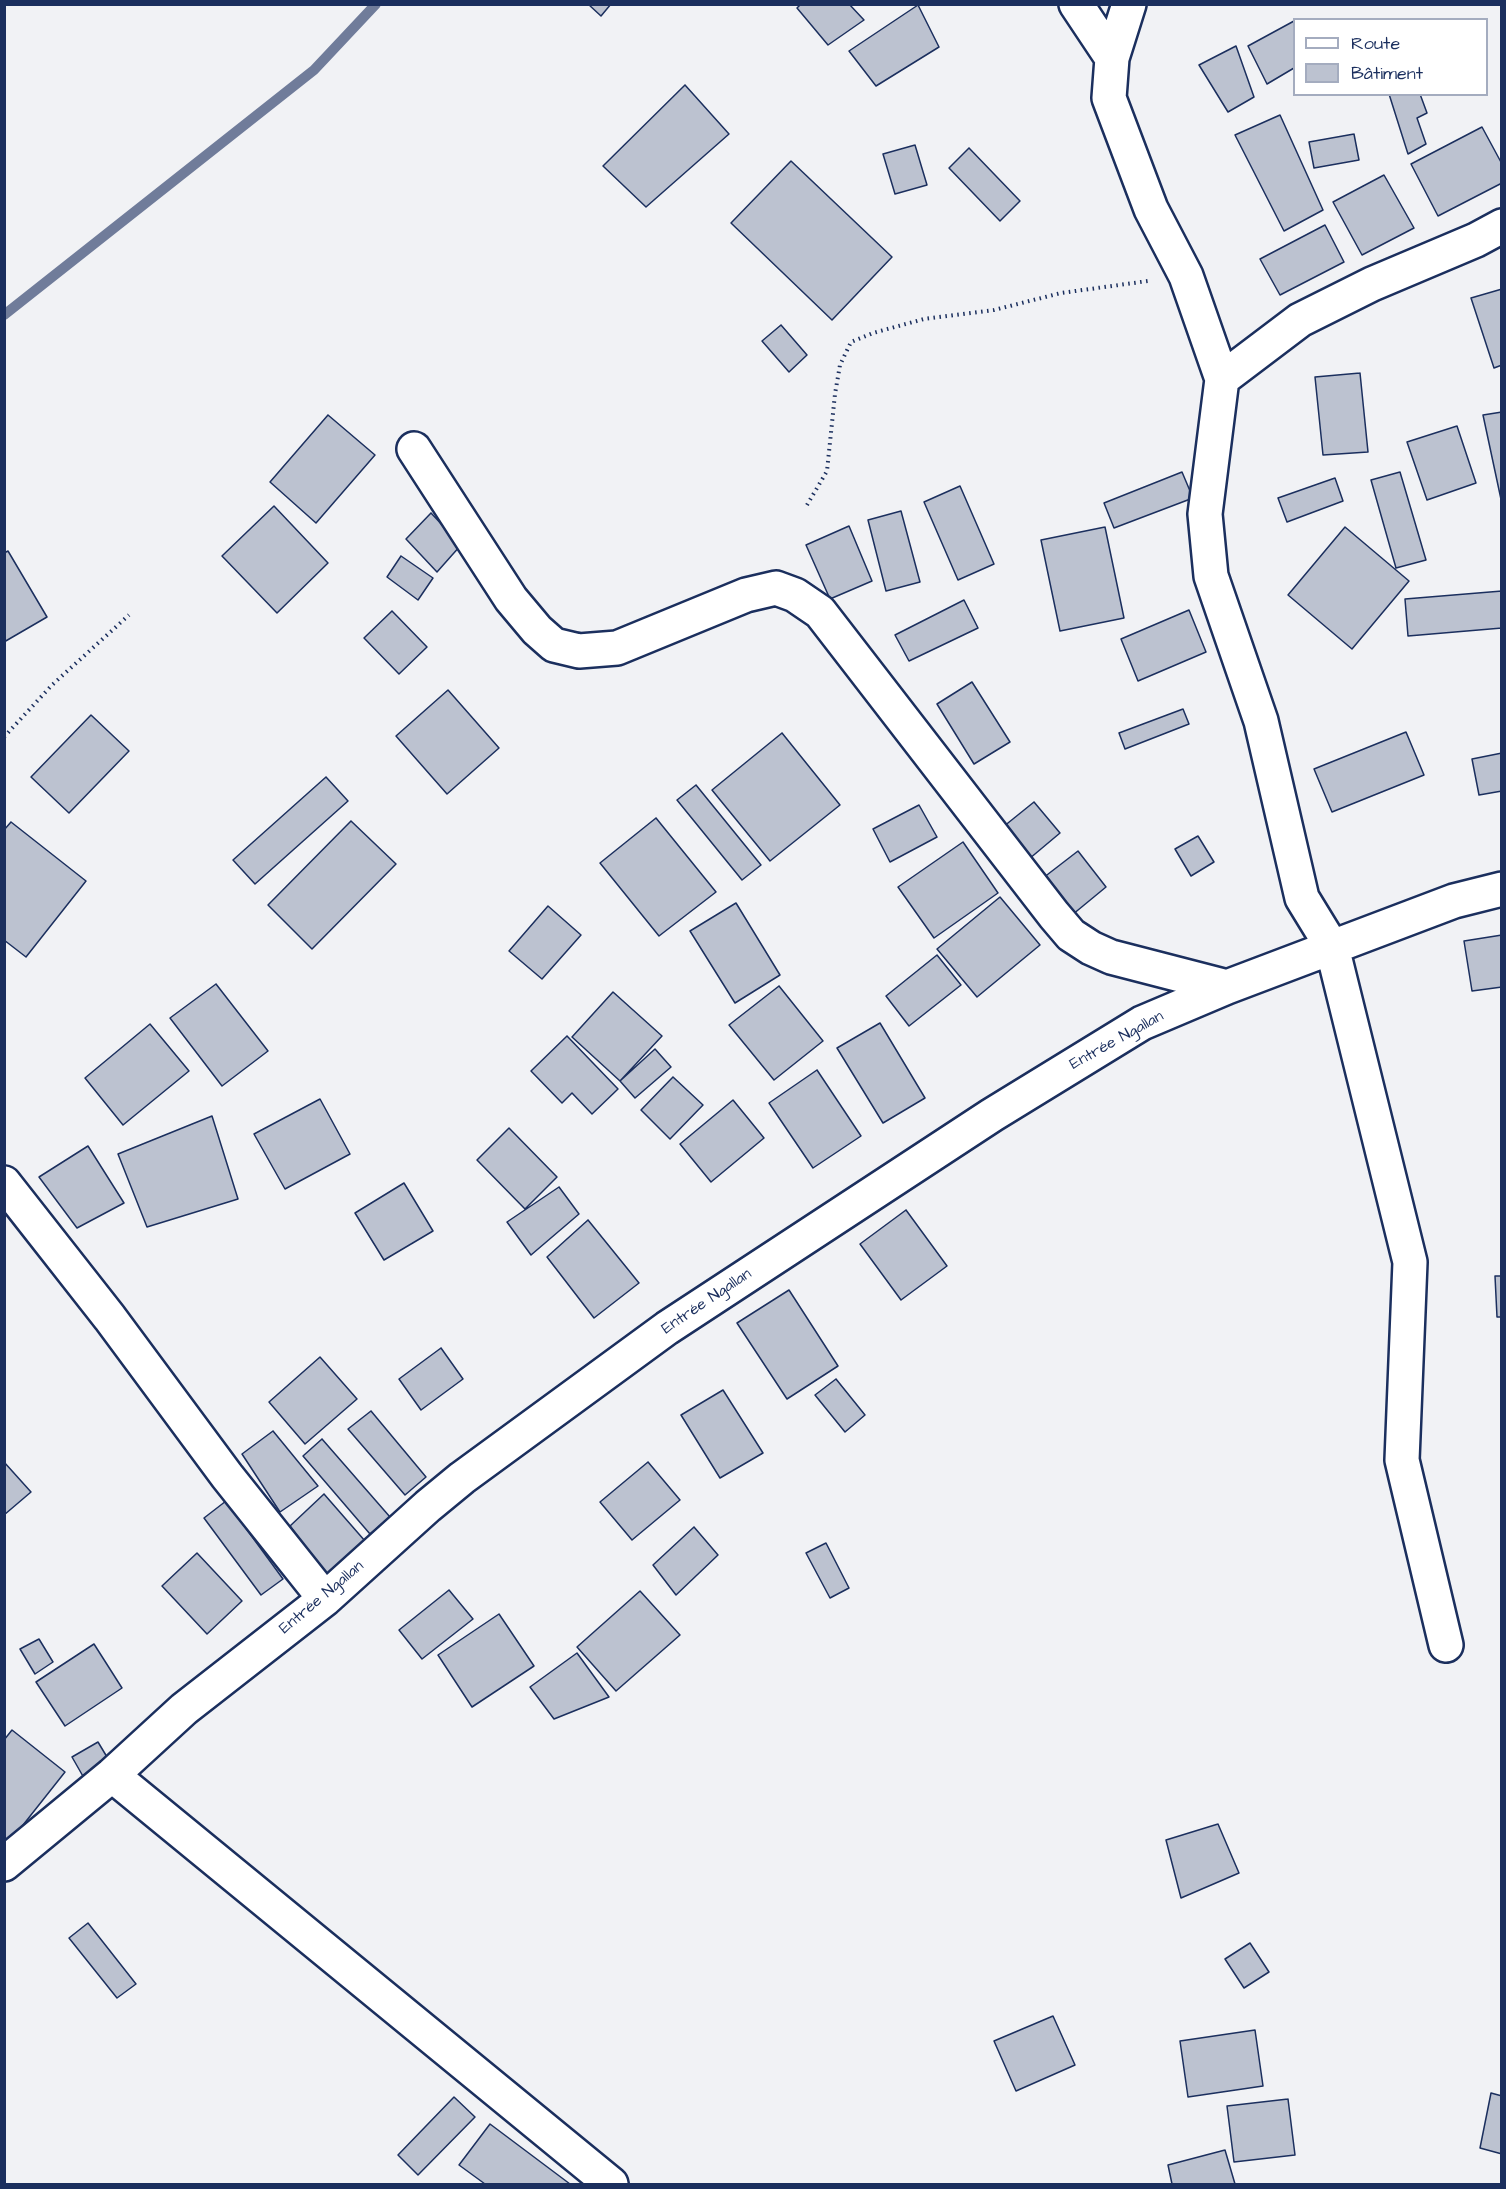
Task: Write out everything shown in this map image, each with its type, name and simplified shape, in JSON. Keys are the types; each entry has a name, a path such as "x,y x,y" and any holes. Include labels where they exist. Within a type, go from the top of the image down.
{"street":[{"path":"1076,4 1112,58"},
{"path":"1129,4 1112,58 1109,98 1151,209 1186,276 1222,380 1205,514 1211,576 1261,721 1302,898 1332,947 1410,1262 1402,1460 1446,1645"},
{"path":"1222,380 1300,320 1372,284 1476,240 1502,226"},
{"path":"414,449 511,599 537,630 554,645 579,651 617,648 746,595 776,588 795,595 820,612 1071,935 1091,948 1112,957 1227,987"},
{"name":"Entrée Ngallan","path":"4,1864 112,1775 184,1708 325,1599 428,1506 667,1328 992,1115 1142,1023 1227,987 1454,901 1502,889"},
{"path":"4,1183 110,1318 227,1476 325,1599"},
{"path":"112,1775 611,2184"}],"path":[{"path":"807,506 827,471 840,365 851,342 873,333 924,319 994,310 1061,293 1186,276"},
{"path":"4,736 52,685 129,615"}],"building":[{"path":"588,4 611,4 601,16"},
{"path":"801,4 849,4 864,20 828,45 797,8"},
{"path":"918,5 939,47 876,86 849,51"},
{"path":"1293,22 1293,69 1267,84 1248,46"},
{"path":"1236,46 1254,97 1228,112 1199,65"},
{"path":"685,85 729,134 646,207 603,166"},
{"path":"1390,96 1421,96 1427,113 1417,118 1426,144 1408,154"},
{"path":"1280,115 1323,210 1284,231 1235,135"},
{"path":"1482,127 1502,164 1502,183 1438,216 1411,164"},
{"path":"1354,134 1359,160 1314,168 1309,142"},
{"path":"915,145 927,185 895,194 883,154"},
{"path":"969,148 1020,201 1000,221 949,168"},
{"path":"791,161 892,257 832,320 731,223"},
{"path":"1384,175 1414,228 1362,255 1333,202"},
{"path":"1325,225 1344,262 1280,295 1260,259"},
{"path":"1502,289 1502,365 1494,368 1471,298"},
{"path":"781,325 807,355 789,372 762,341"},
{"path":"1360,373 1368,452 1323,455 1315,377"},
{"path":"1502,412 1502,504 1483,415"},
{"path":"328,415 375,455 316,523 270,482"},
{"path":"1457,426 1476,483 1427,500 1407,442"},
{"path":"1182,472 1193,498 1114,528 1104,503"},
{"path":"1400,472 1426,560 1396,568 1371,480"},
{"path":"1335,478 1343,501 1287,522 1278,498"},
{"path":"960,486 994,564 958,580 924,502"},
{"path":"274,506 328,563 277,613 222,556"},
{"path":"901,511 920,582 886,591 868,520"},
{"path":"431,513 461,545 437,572 406,539"},
{"path":"849,526 872,581 830,599 806,545"},
{"path":"1105,527 1124,618 1060,631 1041,540"},
{"path":"1345,527 1409,581 1352,649 1288,595"},
{"path":"8,551 47,617 4,642 4,553"},
{"path":"401,556 433,578 418,600 387,577"},
{"path":"1502,591 1502,628 1408,636 1405,599"},
{"path":"964,600 978,628 909,661 895,635"},
{"path":"1189,610 1206,652 1138,681 1121,639"},
{"path":"392,611 427,647 399,674 364,638"},
{"path":"972,682 1010,742 974,764 937,704"},
{"path":"448,690 499,748 447,794 396,736"},
{"path":"1183,709 1189,724 1125,749 1119,733"},
{"path":"91,715 129,751 69,813 31,777"},
{"path":"1406,732 1424,775 1332,812 1314,769"},
{"path":"782,733 840,805 770,861 712,790"},
{"path":"1502,753 1502,791 1479,795 1472,759"},
{"path":"326,777 348,801 255,884 233,860"},
{"path":"696,785 761,865 742,880 677,800"},
{"path":"1034,802 1060,833 1029,859 1003,827"},
{"path":"919,805 937,837 890,862 873,829"},
{"path":"656,818 716,892 659,936 600,863"},
{"path":"351,821 396,864 312,949 268,905"},
{"path":"11,822 86,881 26,957 4,940 4,830"},
{"path":"1198,836 1214,862 1191,876 1175,849"},
{"path":"963,842 998,893 934,938 898,887"},
{"path":"1078,851 1106,887 1072,915 1043,878"},
{"path":"1000,897 1040,945 977,997 937,949"},
{"path":"736,903 780,975 735,1003 690,931"},
{"path":"548,906 581,935 542,979 509,951"},
{"path":"1502,935 1502,987 1472,991 1464,941"},
{"path":"937,955 961,985 909,1026 886,996"},
{"path":"216,984 268,1051 222,1086 170,1018"},
{"path":"779,986 823,1041 774,1080 729,1025"},
{"path":"613,992 662,1036 620,1081 572,1037"},
{"path":"880,1023 925,1098 883,1123 837,1048"},
{"path":"150,1024 189,1071 123,1125 85,1078"},
{"path":"567,1036 618,1089 592,1114 572,1093 562,1103 531,1071"},
{"path":"655,1049 671,1067 635,1098 620,1081"},
{"path":"817,1070 861,1136 813,1168 769,1103"},
{"path":"673,1077 703,1105 670,1139 641,1110"},
{"path":"320,1099 350,1154 285,1189 254,1134"},
{"path":"733,1100 764,1138 711,1182 680,1144"},
{"path":"212,1116 238,1199 147,1227 118,1154"},
{"path":"509,1128 557,1177 525,1209 477,1160"},
{"path":"88,1146 124,1203 77,1228 39,1177"},
{"path":"404,1183 433,1231 384,1260 355,1213"},
{"path":"559,1187 579,1214 531,1255 507,1222"},
{"path":"906,1210 947,1266 901,1300 860,1244"},
{"path":"588,1220 639,1283 594,1318 547,1257"},
{"path":"1495,1276 1502,1276 1502,1317 1497,1317"},
{"path":"789,1290 838,1366 787,1399 737,1323"},
{"path":"441,1348 463,1379 421,1410 399,1379"},
{"path":"320,1357 357,1399 305,1444 269,1402"},
{"path":"836,1379 865,1415 845,1432 815,1395"},
{"path":"723,1390 763,1453 720,1478 681,1415"},
{"path":"371,1411 426,1477 405,1495 348,1429"},
{"path":"273,1431 318,1486 280,1512 242,1454"},
{"path":"322,1439 390,1517 370,1534 303,1456"},
{"path":"4,1462 31,1492 4,1515"},
{"path":"648,1462 680,1500 632,1540 600,1502"},
{"path":"324,1494 365,1541 329,1580 290,1526"},
{"path":"226,1501 283,1579 261,1595 204,1518"},
{"path":"694,1527 718,1555 676,1595 653,1565"},
{"path":"826,1543 849,1588 830,1598 806,1553"},
{"path":"197,1553 242,1601 207,1634 162,1586"},
{"path":"449,1590 473,1619 422,1659 399,1630"},
{"path":"640,1591 680,1635 616,1691 577,1647"},
{"path":"499,1614 534,1666 472,1707 438,1655"},
{"path":"39,1639 53,1662 35,1674 20,1649"},
{"path":"94,1644 122,1688 65,1726 36,1682"},
{"path":"577,1653 609,1697 554,1719 530,1687"},
{"path":"12,1730 65,1772 8,1844 4,1841 4,1740"},
{"path":"98,1742 110,1762 84,1778 72,1757"},
{"path":"1218,1824 1239,1873 1181,1898 1166,1840"},
{"path":"88,1923 136,1984 117,1998 69,1938"},
{"path":"1250,1943 1269,1972 1244,1988 1225,1959"},
{"path":"1053,2016 1075,2065 1016,2091 994,2041"},
{"path":"1255,2030 1263,2086 1188,2097 1180,2041"},
{"path":"1491,2093 1502,2096 1502,2154 1480,2148"},
{"path":"454,2097 475,2117 418,2175 398,2155"},
{"path":"1288,2099 1295,2155 1234,2162 1227,2106"},
{"path":"490,2124 570,2184 485,2184 459,2165"},
{"path":"1225,2150 1235,2184 1172,2184 1168,2165"}],"waterway":[{"path":"4,315 314,70 376,4"}]}
